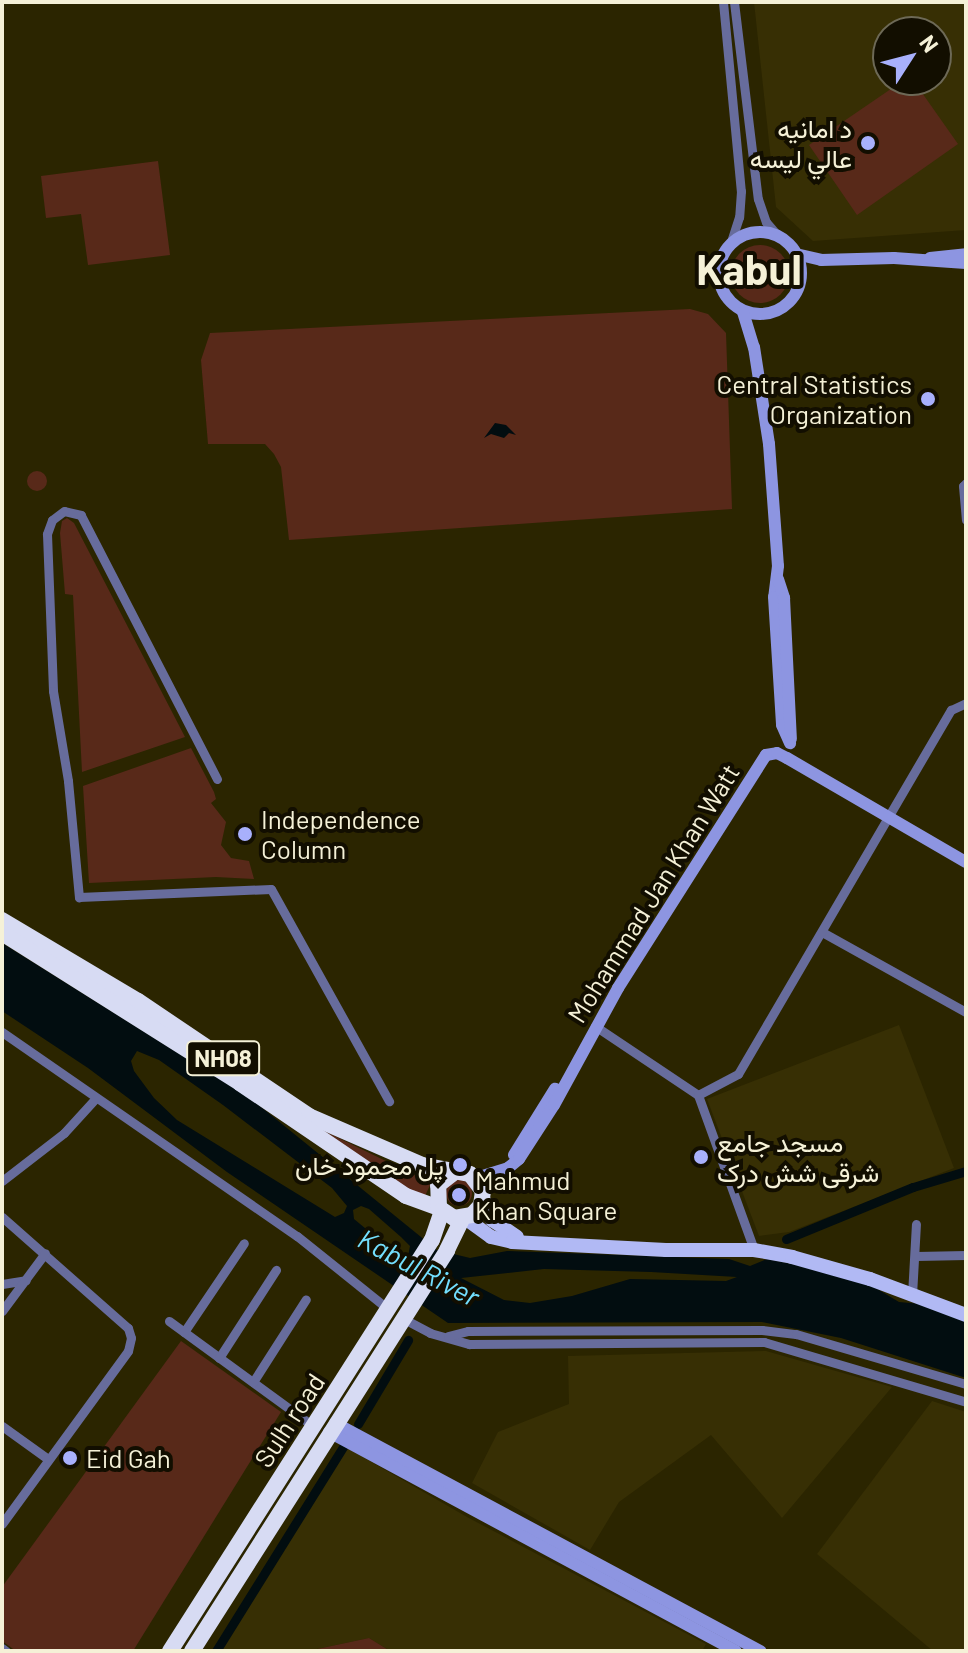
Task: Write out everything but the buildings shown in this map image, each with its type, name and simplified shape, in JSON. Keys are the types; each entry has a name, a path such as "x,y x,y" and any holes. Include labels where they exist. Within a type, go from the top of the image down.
{"highway":[{"name":"NH08","path":"2,920 138,1001 309,1116 422,1165 467,1174"},
{"name":"NH08","path":"2,933 240,1083 406,1196 464,1218"},
{"path":"441,1210 438,1185 467,1174 483,1198 478,1211 464,1218"},
{"name":"Sulh road","path":"192,1651 325,1427 388,1309 432,1240 441,1210"},
{"name":"Sulh road","path":"170,1651 404,1319 464,1218"}],"main road":[{"path":"743,312 770,314 796,293 801,274 796,254 779,237 762,232 745,235 730,245 721,259 718,278 725,296 743,312 754,347 772,478 778,579 784,598 790,743 787,758 966,862"},
{"path":"796,254 821,260 966,263"},
{"path":"918,261 966,254"},
{"name":"Mohammad Jan Khan Watt","path":"467,1174 516,1163 554,1105 567,1074 595,1026 766,755 777,753 787,758"},
{"path":"483,1198 497,1226 510,1235 533,1241"},
{"path":"464,1218 491,1237 512,1242 666,1250 754,1250 828,1266 966,1315"},
{"path":"325,1427 736,1651"},
{"path":"719,1642 761,1651"}],"street":[{"path":"723,2 741,191 739,217 730,245"},
{"path":"734,2 758,199 766,222 779,237"},
{"path":"966,483 966,520"},
{"path":"217,779 88,527 76,511 64,511 52,520 47,534 53,691 68,781 79,897 271,889 389,1101"},
{"path":"698,1095 738,1074 951,710 966,703"},
{"path":"822,932 966,1012"},
{"path":"595,1026 698,1095 754,1250"},
{"path":"2,1032 297,1236 388,1309"},
{"path":"2,1181 64,1133 96,1098"},
{"path":"2,1217 128,1328 131,1338 128,1351 2,1524"},
{"path":"912,1295 916,1224"},
{"path":"184,1332 244,1243"},
{"path":"2,1311 45,1253"},
{"path":"916,1256 966,1255"},
{"path":"219,1358 276,1270"},
{"path":"2,1284 26,1280"},
{"path":"253,1382 306,1299"},
{"path":"404,1319 469,1344 764,1342 966,1402"},
{"path":"169,1321 253,1382 325,1427"},
{"path":"445,1337 468,1331 730,1329 796,1334 966,1384"},
{"path":"729,1342 730,1329"},
{"path":"2,1426 48,1459"}],"shaded area":[{"name":"د امانیه عالي لیسه","path":"754,2 966,2 966,230 813,241 776,207"},
{"path":"881,96 924,96 958,144 857,215 809,145"},
{"path":"158,161 170,255 88,265 81,214 46,218 41,176"},
{"path":"760,245 771,247 780,254 787,263 787,285 780,294 771,301 760,303 749,301 740,294 733,285 731,274 733,263 740,254 749,247"},
{"path":"690,309 708,314 726,333 732,509 289,540 281,467 274,454 265,444 208,444 201,360 210,333"},
{"path":"33,471 41,471 47,481 41,491 33,491 27,485 27,477"},
{"path":"67,518 74,523 185,737 82,772 73,595 65,594 60,533 62,521"},
{"path":"191,748 214,792 216,799 211,803 226,822 221,845 231,858 249,861 254,879 216,877 89,883 83,786"},
{"path":"899,1025 954,1168 789,1232 759,1236 707,1099"},
{"path":"316,1127 431,1183 425,1196 413,1197"},
{"path":"459,1180 468,1184 472,1193 468,1202 459,1206 450,1202 446,1193 450,1184"},
{"path":"181,1341 281,1412 133,1651 16,1651 2,1641 2,1587"},
{"path":"766,1351 892,1387 782,1518 711,1435 619,1502 590,1550 472,1483 498,1432 569,1404 568,1356"},
{"path":"932,1401 966,1412 966,1651 933,1651 817,1554"},
{"path":"347,1448 467,1517 706,1644 702,1651 390,1651 369,1638 308,1651 221,1651"},
{"path":"369,1638 390,1651 308,1651"}],"water":[{"path":"495,423 506,425 516,435 509,433 504,438 491,434 484,438"},
{"name":"Kabul River","path":"2,943 250,1098 437,1250 470,1258 507,1251 729,1259 750,1266 767,1259 811,1268 864,1281 899,1302 921,1304 966,1319 966,1378 841,1338 762,1322 448,1323 227,1172 88,1068 2,1011","holes":["137,1051 159,1060 332,1188 347,1206 344,1213 335,1217 177,1120 154,1098 134,1071 131,1061","361,1206 369,1209 410,1246 408,1256 401,1258 354,1219 353,1210","544,1269 737,1277 726,1281 630,1279 572,1296 530,1303 504,1300 461,1278"]}],"waterway":[{"path":"786,1239 913,1187 966,1171"},
{"path":"358,1424 408,1340"},
{"path":"216,1651 344,1445"}],"place":[{"name":"د امانیه عالي لیسه","path":"868,143"},
{"name":"Central Statistics Organization","path":"928,399"},
{"name":"Independence Column","path":"245,834"},
{"name":"مسجد جامع شرقی شش درک","path":"701,1157"},
{"name":"پل محمود خان","path":"460,1165"},
{"name":"Mahmud Khan Square","path":"459,1195"},
{"name":"Eid Gah","path":"70,1458"}],"district":[{"name":"Kabul","path":"749,268"}]}
